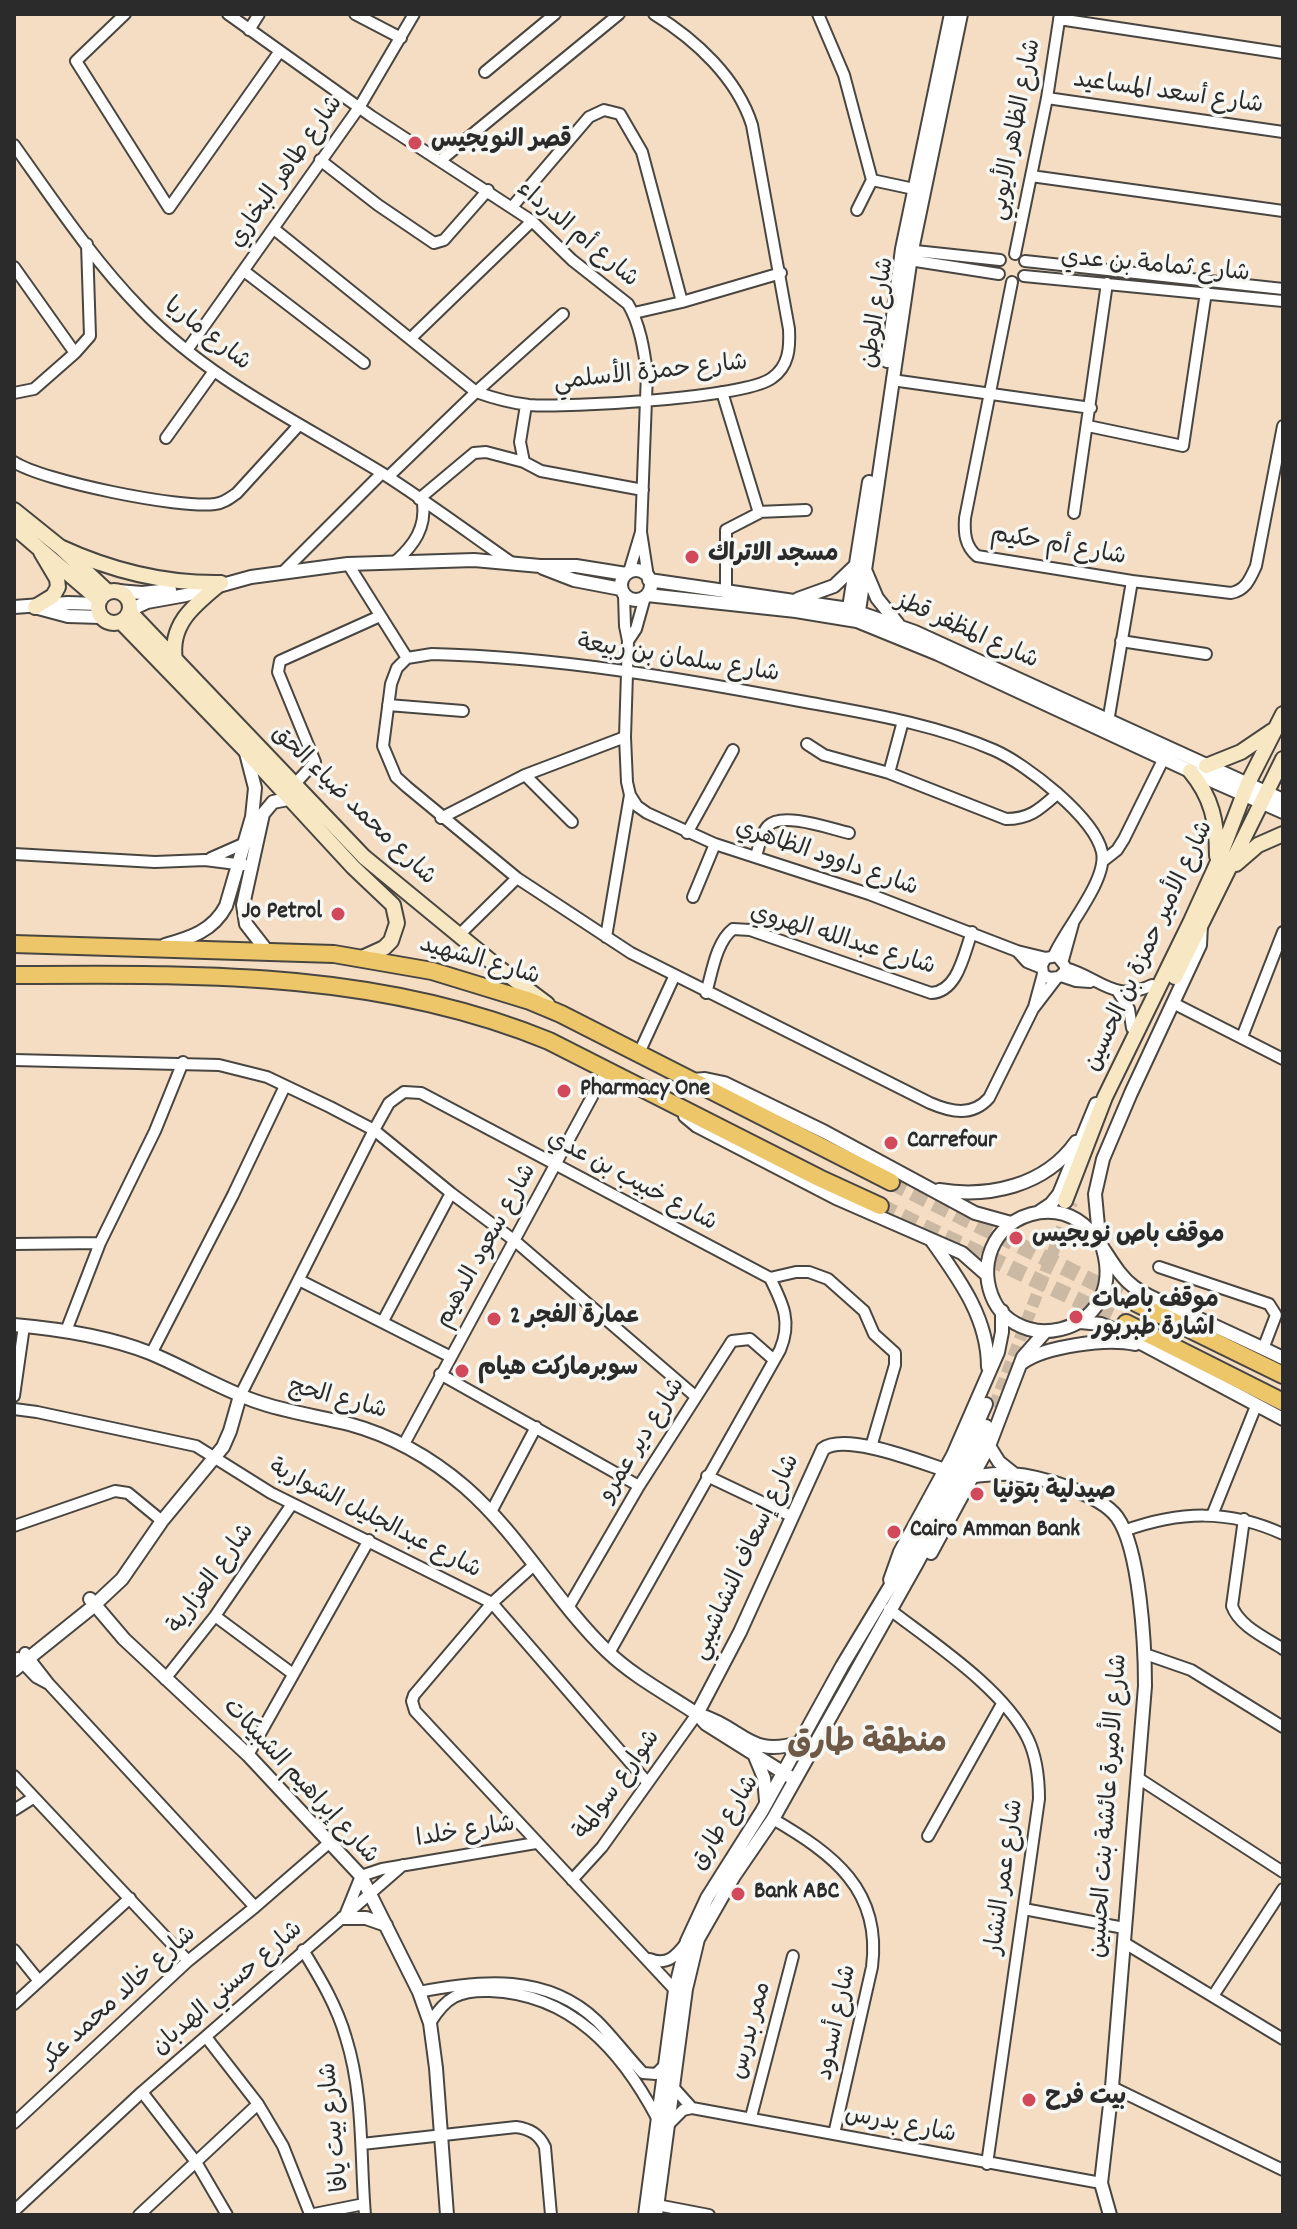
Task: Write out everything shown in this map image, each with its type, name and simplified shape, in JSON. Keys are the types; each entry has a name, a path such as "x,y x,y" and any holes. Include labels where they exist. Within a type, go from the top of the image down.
{"highway":[{"name":"شارع الشهيد","path":"14,944 267,951 362,958 432,971 530,1001 561,1014 891,1182"},
{"name":"شارع الشهيد","path":"14,975 255,979 365,988 421,999 520,1029 607,1069 880,1206"},
{"path":"1136,1303 1283,1375"},
{"path":"1126,1323 1283,1402"}],"main road":[{"path":"14,510 60,547 105,601 108,622 127,614"},
{"path":"14,527 105,601"},
{"path":"60,547 137,575 191,583 221,583"},
{"path":"35,607 53,596 58,587 40,548"},
{"path":"171,664 174,638 182,621 193,606 221,583"},
{"name":"شارع محمد ضياء الحق","path":"105,601 126,596 127,614 245,750 291,792"},
{"name":"شارع محمد ضياء الحق","path":"171,664 359,862 393,905 397,923 391,941 384,948 362,958"},
{"name":"شارع الأمير حمزة بن الحسين","path":"1224,867 1245,788 1283,714"},
{"path":"1206,766 1241,752 1276,728"},
{"name":"شارع الأمير حمزة بن الحسين","path":"1068,1201 1105,1097 1283,759"},
{"path":"1190,771 1203,787 1213,811 1224,867 1258,845 1283,834"},
{"name":"شارع محمد ضياء الحق","path":"359,862 561,1014"}],"street":[{"path":"125,14 76,61 169,208 280,51"},
{"name":"شارع أم الدرداء","path":"228,14 389,127 532,221 572,260 621,296 634,313 644,352 646,400 641,532 649,578"},
{"path":"249,30 259,14"},
{"path":"355,14 401,38"},
{"name":"شارع طاهر البخاري","path":"187,350 360,106 414,14"},
{"path":"485,72 555,14"},
{"path":"441,160 619,14"},
{"name":"شارع حمزة الأسلمي","path":"274,229 476,392 496,399 550,406 722,392 765,383 784,365 790,350 789,329 781,273 745,103 732,83 704,53 654,14"},
{"path":"818,14 844,75 872,180 857,210"},
{"name":"شارع الوطن","path":"853,615 892,380 914,189 951,14"},
{"name":"شارع الوطن","path":"861,567 907,255 961,14"},
{"path":"1060,17 1283,53"},
{"name":"شارع الظاهر الأيوبي","path":"1015,254 1060,17"},
{"name":"شارع أسعد المساعيد","path":"1047,98 1283,132"},
{"path":"512,207 589,117 604,110 620,114 642,152 682,302"},
{"name":"شارع ماريا","path":"14,145 87,244 140,309 187,350 214,371 299,425 385,475 512,563"},
{"path":"320,160 434,243 444,240 488,190"},
{"path":"1031,176 1283,211"},
{"path":"872,180 914,189"},
{"path":"411,338 532,221"},
{"path":"14,393 34,389 90,336 87,244"},
{"path":"907,255 999,274 1012,282 1024,276 1025,261 1015,254 1004,256 1000,260 999,274"},
{"path":"907,255 1000,260"},
{"name":"شارع ثمامة بن عدي","path":"1025,261 1281,287"},
{"path":"14,267 75,353"},
{"path":"244,271 364,363"},
{"path":"634,313 781,273"},
{"name":"شارع ثمامة بن عدي","path":"1024,276 1278,300"},
{"name":"شارع أم حكيم","path":"1012,282 965,518 964,529 970,550 984,559 1132,581 1231,593 1240,591 1251,579 1256,566 1283,430"},
{"path":"1074,513 1107,283"},
{"path":"1088,426 1183,446 1206,292"},
{"path":"1278,300 1283,308"},
{"path":"284,571 563,314"},
{"path":"166,438 214,371"},
{"path":"892,380 1091,408"},
{"path":"722,392 758,512 756,517 726,530 726,593"},
{"path":"524,462 520,442 526,405"},
{"path":"14,462 32,471 83,485 187,504 215,504 237,493 299,425"},
{"path":"396,561 418,537 424,521 421,501 474,453 486,452 524,462 541,471 643,490"},
{"path":"758,512 806,510"},
{"name":"شارع أم الدرداء","path":"628,573 641,532"},
{"path":"127,614 147,602 284,571 396,561 474,560 642,572 649,578 650,588 636,629 628,641"},
{"path":"348,564 407,658 397,668 383,746 396,777 441,818 517,878 606,937 674,977 946,1110 959,1112 982,1106 989,1098 1054,967 1070,942 1073,922 1097,879 1103,861 1117,850 1124,839 1164,758"},
{"path":"540,566 574,580 623,592 634,600 646,596"},
{"path":"795,600 834,586 861,567 877,598 900,626"},
{"path":"606,937 630,795 625,737 628,641 621,584 628,573"},
{"name":"شارع المظفر قطز","path":"649,578 726,593 795,600 900,626 1206,766 1245,788"},
{"path":"1108,722 1132,581"},
{"path":"14,607 35,607 68,616 105,601 142,593 201,589"},
{"name":"شارع المظفر قطز","path":"646,596 853,615 1190,771 1245,788"},
{"path":"155,948 195,936 214,923 245,865 263,814 273,802 291,792 315,762 278,672 280,661 380,616"},
{"path":"1121,641 1206,654"},
{"name":"شارع سلمان بن ربيعة","path":"407,658 445,655 627,669 903,721 953,734 1027,767 1057,794 1094,837 1103,861"},
{"path":"388,705 463,711"},
{"path":"889,773 903,721"},
{"path":"441,818 525,775 625,737"},
{"path":"807,744 824,755 889,773 1006,819 1026,818 1057,794"},
{"path":"245,750 255,788 245,843 243,915 251,933 267,951"},
{"path":"687,833 733,750"},
{"path":"525,775 572,822"},
{"path":"1245,788 1264,797 1283,812"},
{"name":"شارع داوود الظاهري","path":"630,795 637,806 647,813 687,833 869,894 972,932 1054,967 1076,981 1091,982 1118,992"},
{"path":"1264,797 1283,800"},
{"path":"756,856 765,830 778,820 798,821 849,833"},
{"path":"205,860 245,843"},
{"path":"693,897 715,844"},
{"path":"14,854 155,862 205,860 245,865"},
{"path":"458,936 517,878"},
{"path":"1196,923 1200,945 1099,1170 1094,1205 1108,1272 1103,1295 1097,1306 1080,1322 1058,1331 1045,1332 1021,1326 1002,1311 989,1288 987,1275 993,1246 1011,1223 1039,1212 1059,1194 1084,1129 1152,985 1179,932 1196,923"},
{"name":"شارع عبدالله الهروي","path":"706,993 722,943 733,929 750,930 931,993 940,992 950,984 972,932"},
{"path":"1242,1037 1283,932"},
{"path":"639,1053 674,977"},
{"path":"1132,1028 1129,1009 1118,992 1137,991 1152,985"},
{"path":"1173,1003 1283,1059"},
{"path":"14,1060 183,1062 232,1067 285,1086 374,1130 515,1241 695,1396"},
{"path":"66,1331 100,1243 155,1131 183,1062"},
{"name":"شارع سعود الدهيم","path":"404,1444 607,1069"},
{"path":"691,1080 724,1083 984,1217 1011,1223"},
{"path":"151,1354 285,1086"},
{"name":"شارع خبيب بن عدي","path":"240,1396 266,1339 389,1103 396,1096 412,1092 421,1093 770,1278"},
{"path":"676,1104 697,1126 836,1198 966,1256 987,1275"},
{"path":"932,1189 974,1194 992,1192 1029,1180 1074,1146 1084,1129"},
{"path":"383,1321 451,1193"},
{"path":"1039,1212 1062,1213 1083,1223 1123,1276 1145,1294 1283,1358"},
{"path":"932,1241 953,1271 979,1319 987,1347 988,1373"},
{"path":"14,1244 100,1243"},
{"path":"1159,1267 1264,1301 1276,1311 1279,1320 1263,1349"},
{"path":"609,1653 785,1338 787,1326 783,1302 770,1278 809,1272 828,1279 864,1311 874,1334 895,1353 895,1365 871,1447"},
{"path":"299,1280 449,1356"},
{"path":"896,1588 895,1563 945,1470 994,1360 1002,1336 1002,1311"},
{"path":"1080,1322 1111,1327 1283,1419"},
{"path":"14,1396 19,1326"},
{"name":"شارع الحج","path":"19,1326 66,1331 122,1343 240,1396 295,1413 350,1424 404,1444 447,1472 491,1512 568,1608 609,1653 697,1714 706,1724 790,1776"},
{"path":"896,1588 923,1566 975,1476 1017,1369 1028,1350 1045,1332"},
{"name":"شارع دير عمرو","path":"568,1608 639,1486 732,1341 736,1338 750,1339 774,1360"},
{"path":"1017,1369 1039,1353 1103,1342 1121,1341 1146,1346"},
{"path":"994,1360 999,1357 1009,1359 1017,1369"},
{"path":"440,1374 639,1486"},
{"path":"240,1396 230,1431 214,1459 126,1569 113,1576 90,1604 21,1661 36,1677 49,1684 255,1907"},
{"name":"شارع طارق","path":"657,2210 686,1989 698,1939 734,1876 773,1819 801,1742 842,1666 896,1588 990,1406"},
{"path":"1213,1513 1256,1406"},
{"name":"شارع عبدالجليل الشواربة","path":"14,1409 184,1442 292,1504 492,1603 647,1782"},
{"path":"491,1512 536,1427"},
{"name":"شارع إسعاف النشاشيبي","path":"697,1714 740,1632 823,1449 836,1443 871,1447 945,1470"},
{"path":"989,1446 999,1462 1014,1474"},
{"name":"شارع الأميرة عائشة بنت الحسين","path":"975,1476 1014,1474 1099,1499 1117,1517 1124,1531 1138,1593 1145,1654 1145,1701 1101,2183 1110,2215"},
{"path":"707,1476 791,1516"},
{"path":"14,1526 115,1491 128,1493 162,1521"},
{"name":"شارع العزارية","path":"165,1679 215,1616 292,1504"},
{"path":"1124,1531 1172,1516 1213,1513 1244,1519 1283,1534"},
{"path":"1244,1519 1232,1606 1246,1625 1283,1649"},
{"path":"248,1755 369,1540"},
{"path":"534,1565 492,1603 414,1695 415,1711 675,1990"},
{"name":"شارع طارق","path":"645,2215 675,1990 687,1941 707,1898 766,1803 790,1776 889,1609 896,1588"},
{"name":"شارع إبراهيم الشبيكات","path":"90,1604 165,1679 248,1755 361,1876 419,1992 430,2023 447,2215"},
{"name":"شارع عمر النشار","path":"889,1609 977,1678 1002,1704 1027,1738 1039,1778 1039,1799 987,2164"},
{"path":"215,1616 293,1674"},
{"path":"1145,1654 1191,1670 1283,1727"},
{"path":"928,1836 1002,1704"},
{"name":"شارع الحج","path":"697,1714 718,1722 761,1747 780,1749 801,1742"},
{"name":"شوارع سوالمة","path":"572,1880 602,1847 697,1714"},
{"path":"754,1754 764,1778 766,1803"},
{"path":"14,1776 188,1961"},
{"path":"1138,1778 1283,1872"},
{"path":"14,1810 33,1798"},
{"name":"شارع أسدود","path":"773,1819 836,1860 863,1899 869,1917 874,1948 872,1967 834,2134"},
{"name":"شارع خالد محمد عكر","path":"14,2123 188,1961 330,1842"},
{"name":"شارع خلدا","path":"361,1876 403,1865 536,1843"},
{"name":"شارع خلدا","path":"370,1895 403,1865"},
{"name":"شارع حسني الهدبان","path":"343,1918 361,1876"},
{"path":"1213,1996 1283,1889"},
{"name":"شارع حسني الهدبان","path":"14,2211 142,2092 370,1895"},
{"path":"14,2004 130,1898"},
{"path":"1024,1909 1124,1928"},
{"path":"343,1918 366,1918 386,1925"},
{"path":"648,1959 665,1962 679,1952 687,1941"},
{"path":"1123,1942 1283,2039"},
{"path":"14,1950 39,1981"},
{"name":"شارع بيت يافا","path":"303,1950 332,2000 347,2040 357,2086 364,2210"},
{"name":"ممر بدرس","path":"751,2117 793,1956"},
{"path":"419,1992 486,1981 543,1989 570,2002 597,2021 643,2073 656,2074 664,2066"},
{"path":"430,2023 448,1999 468,1992 508,1992 551,2003 590,2029 630,2075 657,2118"},
{"path":"206,2037 258,2104 283,2146 310,2215 364,2210"},
{"path":"1112,2087 1283,2170"},
{"path":"670,2123 683,2110 692,2108 674,2088"},
{"path":"142,2092 196,2162 227,2215"},
{"path":"139,2215 258,2104"},
{"name":"شارع بدرس","path":"692,2108 1101,2183"},
{"path":"362,2144 527,2128 537,2135 545,2147 551,2215"},
{"path":"657,2210 709,2215"}],"tunnel":[{"path":"891,1182 1136,1303"},
{"path":"994,1407 1072,1202"},
{"path":"880,1206 1126,1323"}],"place":[{"name":"قصر النويجيس","path":"415,143"},
{"name":"مسجد الاتراك","path":"692,557"},
{"name":"Jo Petrol","path":"338,914"},
{"name":"Pharmacy One","path":"564,1091"},
{"name":"Carrefour","path":"891,1143"},
{"name":"موقف باص نويجيس","path":"1016,1238"},
{"name":"موقف باصات اشارة طبربور","path":"1076,1317"},
{"name":"عمارة الفجر 2","path":"494,1319"},
{"name":"سوبرماركت هيام","path":"462,1371"},
{"name":"صيدلية بتونيا","path":"977,1494"},
{"name":"Cairo Amman Bank","path":"894,1532"},
{"name":"Bank ABC","path":"738,1894"},
{"name":"بيت فرح","path":"1029,2100"}],"district":[{"name":"منطقة طارق","path":"867,1747"}]}
